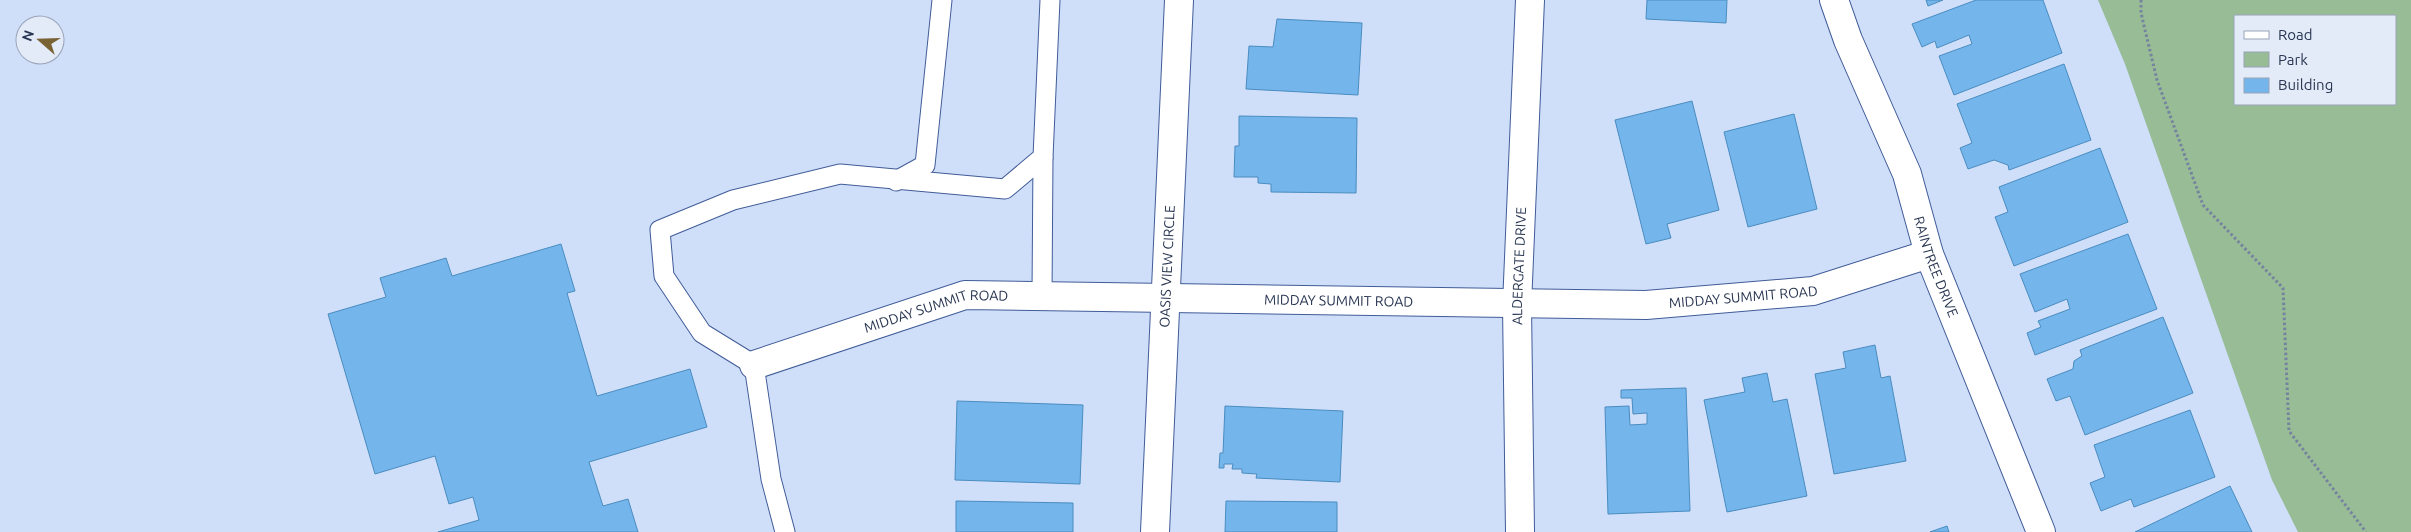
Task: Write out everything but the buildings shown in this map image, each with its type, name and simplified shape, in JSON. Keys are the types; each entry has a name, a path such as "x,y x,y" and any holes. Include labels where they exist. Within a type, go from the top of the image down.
{"street":[{"name":"OASIS VIEW CIRCLE","path":"1155,532 1179,0"},
{"name":"ALDERGATE DRIVE","path":"1520,532 1517,305 1530,0"},
{"name":"RAINTREE DRIVE","path":"1834,0 1848,40 1907,174 1929,254 2041,532"},
{"name":"MIDDAY SUMMIT ROAD","path":"754,365 965,295 1517,305 1646,305 1813,291 1929,254"}],"lane":[{"path":"896,181 925,165 942,0"},
{"path":"1042,296 1043,157 1050,0"},
{"path":"785,532 770,479 754,365 702,333 664,276 660,230 734,200 840,174 896,181 1005,189 1043,157"}],"path":[{"path":"2141,0 2141,13 2157,80 2203,205 2283,288 2289,431 2366,532"}],"green space":[{"path":"2098,0 2411,0 2411,532 2298,532 2272,480 2125,64"}]}
